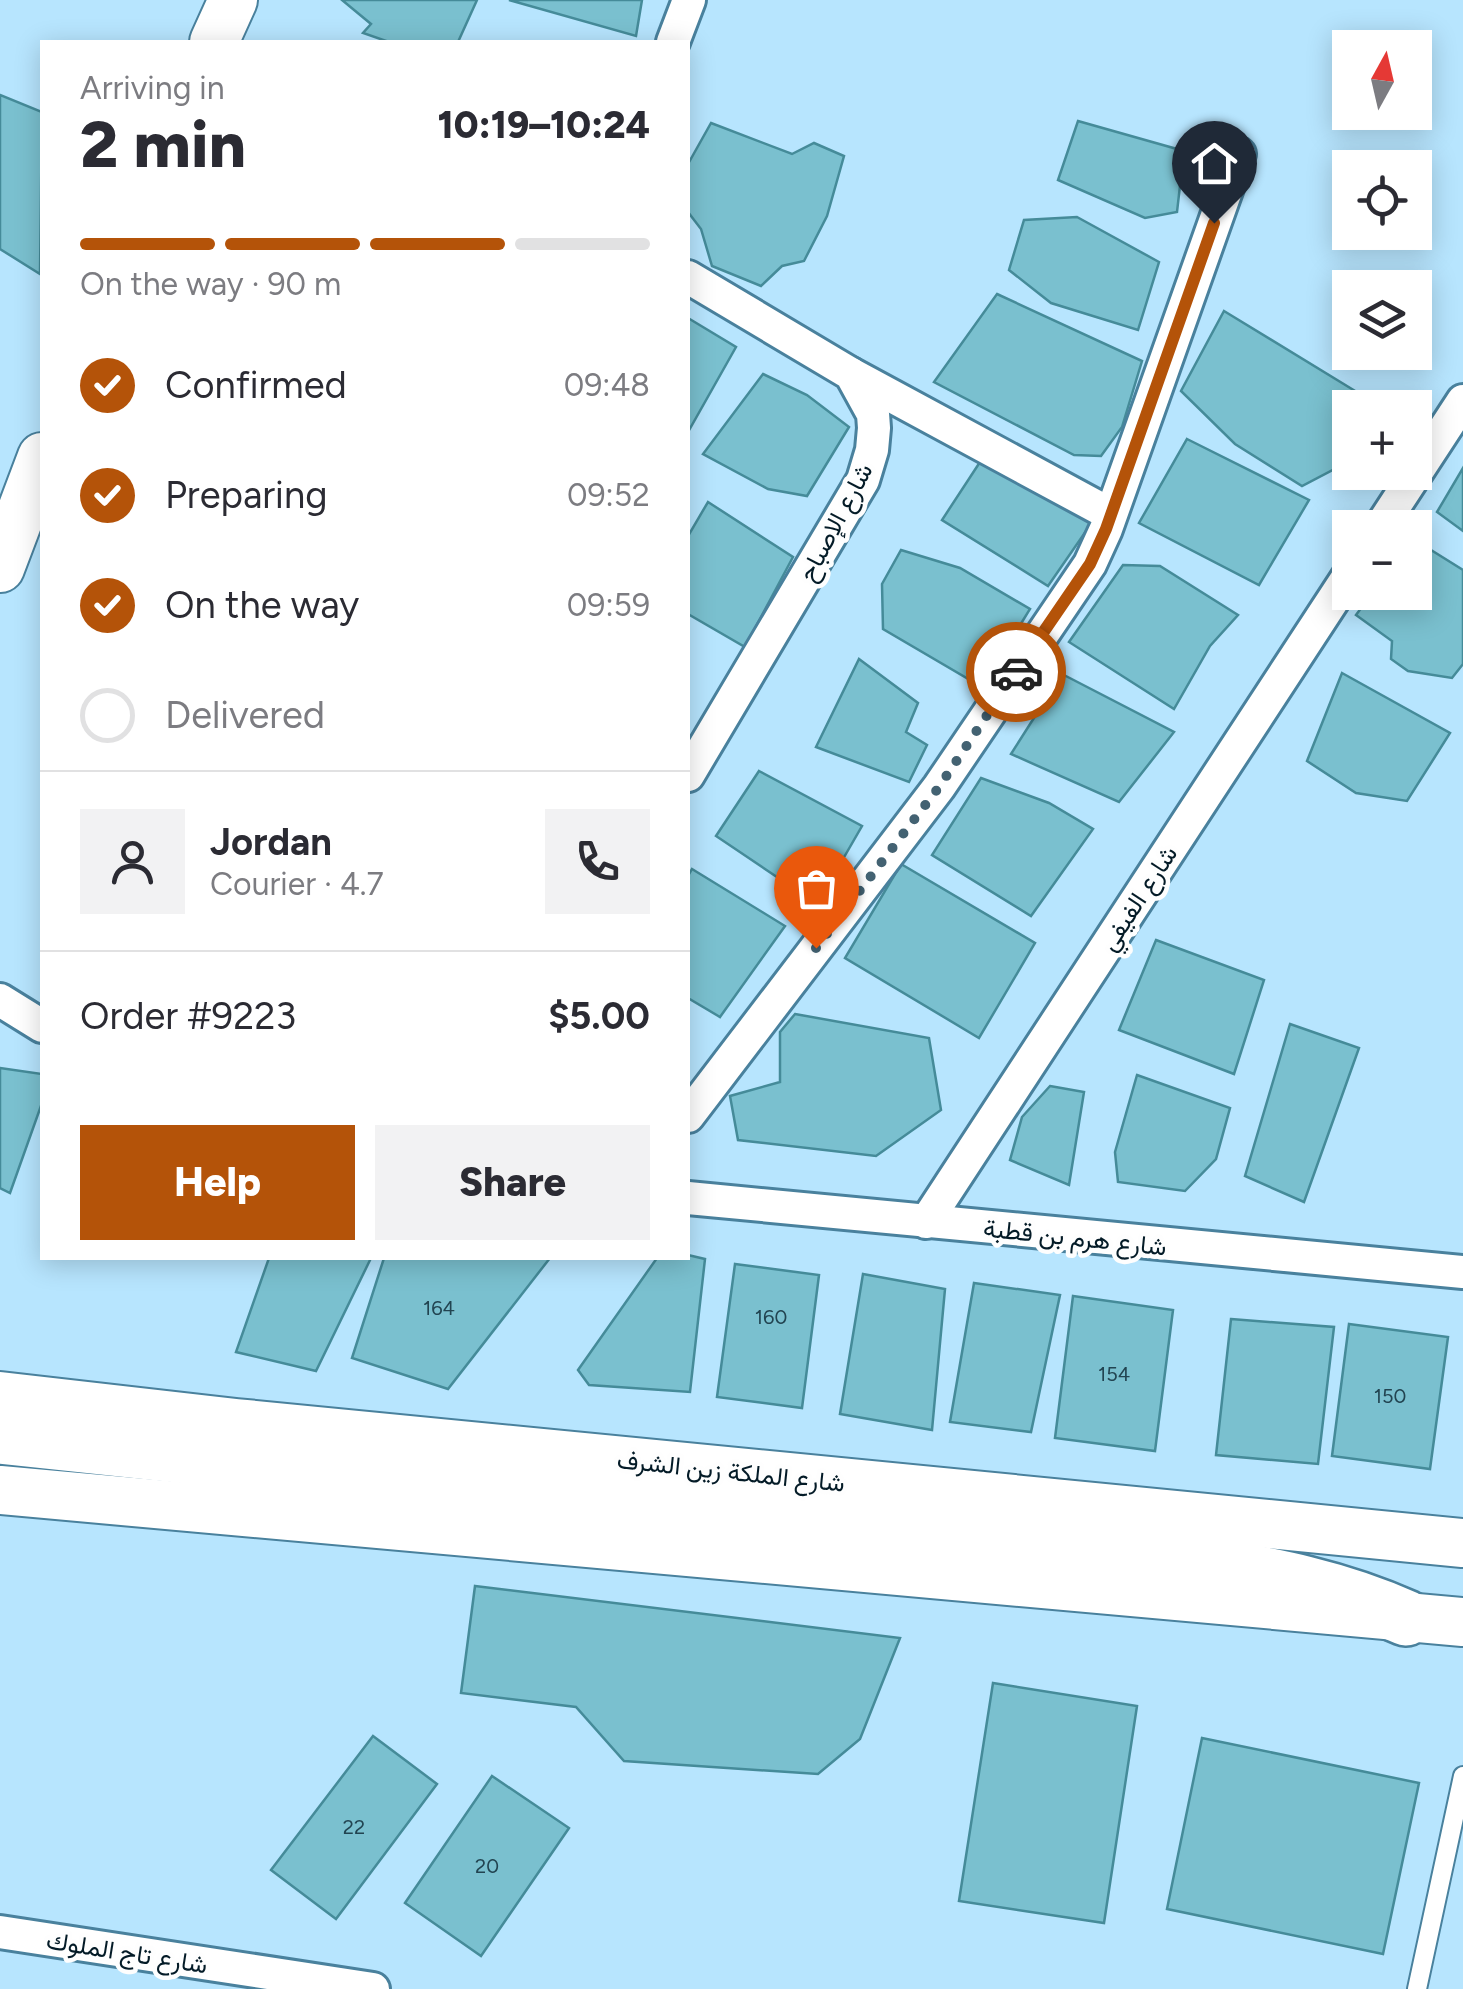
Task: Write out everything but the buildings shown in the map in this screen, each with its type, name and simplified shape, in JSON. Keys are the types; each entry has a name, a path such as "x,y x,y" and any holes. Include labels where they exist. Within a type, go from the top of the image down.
{"highway":[{"path":"0,1436 1200,1564 1356,1596 1406,1618"}],"main road":[{"path":"195,40 205,0"},
{"path":"215,40 233,0"},
{"path":"0,568 40,462"},
{"name":"شارع الملكة زين الشرف","path":"0,1396 236,1423 1463,1543"},
{"path":"0,1490 1463,1622"}],"street":[{"path":"674,40 689,0"},
{"path":"690,1113 939,787 1090,564 1239,154"},
{"path":"690,277 851,374 1110,514"},
{"name":"شارع الإصباح","path":"690,772 863,480 872,450 873,414 851,374"},
{"path":"1392,510 1463,401"},
{"name":"شارع الفيفي","path":"926,1222 1332,602"},
{"path":"0,1000 40,1025"},
{"name":"شارع هرم بن قطبة","path":"690,1198 1463,1272"},
{"name":"شارع تاج الملوك","path":"0,1932 373,1989"}],"lane":[{"path":"1418,1989 1463,1776"}],"way so far":[{"path":"816,948 939,787 1016,672"}],"route":[{"path":"1016,672 1090,564 1106,529 1214,223"}]}
